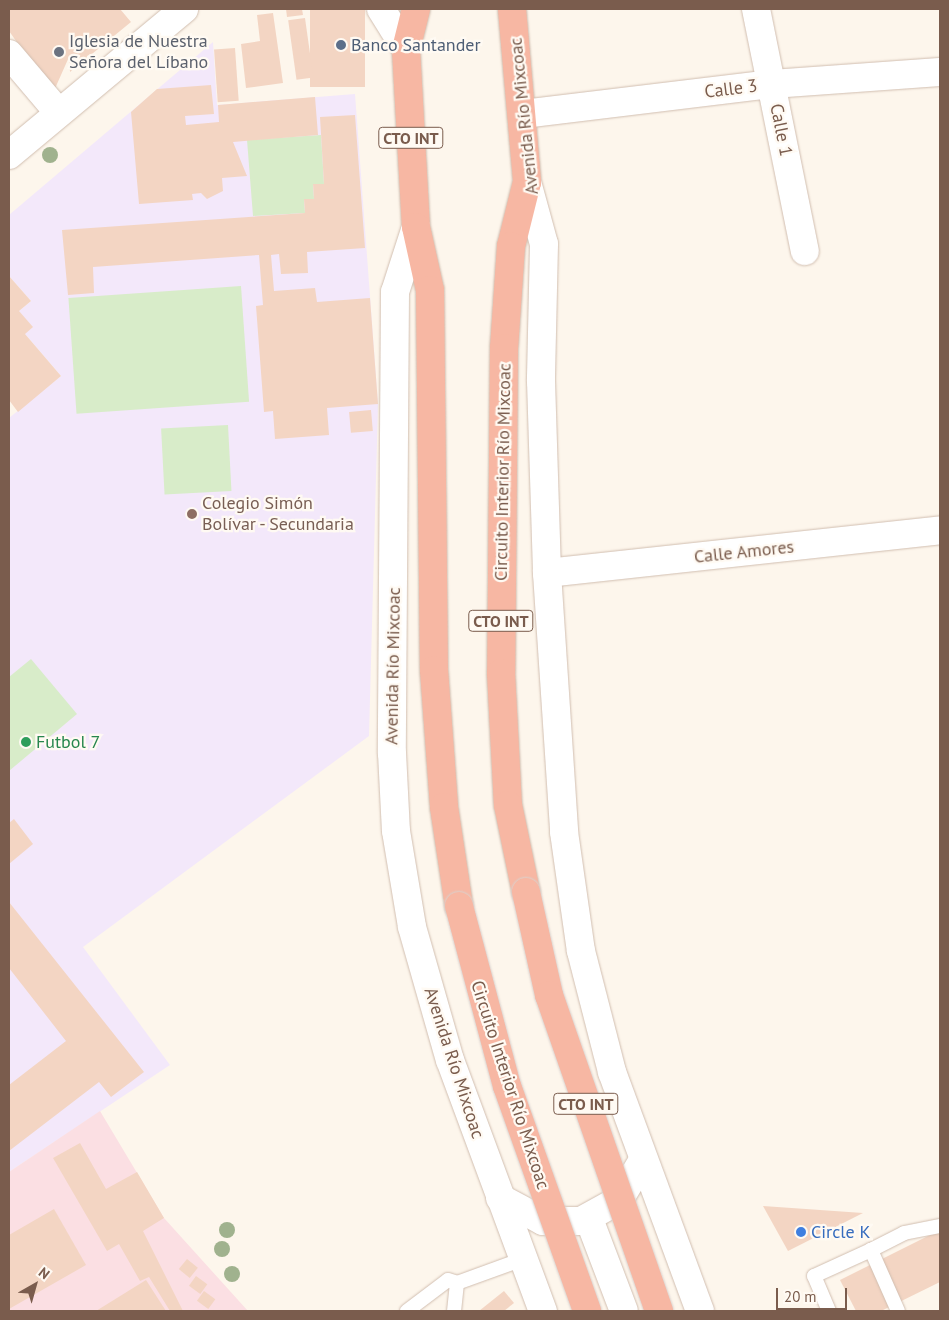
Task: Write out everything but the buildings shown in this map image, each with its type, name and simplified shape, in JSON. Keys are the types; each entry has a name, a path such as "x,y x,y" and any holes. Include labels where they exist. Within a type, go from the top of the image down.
{"highway":[{"name":"CTO INT","path":"406,49 416,9"},
{"name":"Avenida Río Mixcoac","path":"512,9 527,182"},
{"name":"Avenida Río Mixcoac","path":"406,49 416,227"},
{"name":"Circuito Interior Río Mixcoac","path":"527,182 511,246 504,348 501,673 508,805 549,995 659,1311"},
{"name":"Circuito Interior Río Mixcoac","path":"416,227 430,290 440,762 459,906 504,1077 587,1311"}],"main road":[{"path":"9,155 184,9"},
{"name":"Avenida Río Mixcoac","path":"381,9 406,49"},
{"name":"Calle 1","path":"756,9 804,251"},
{"path":"9,54 59,113"},
{"name":"Calle 3","path":"522,114 772,84 940,72"},
{"name":"Avenida Río Mixcoac","path":"527,182 544,244 541,380 547,573 564,832 581,951 612,1072 700,1311"},
{"name":"Avenida Río Mixcoac","path":"416,227 395,292 392,753 396,831 420,956 450,1060 543,1311"},
{"name":"Calle Amores","path":"547,573 940,530"},
{"path":"500,1198 526,1215 548,1223 589,1219 625,1193 643,1160"},
{"path":"589,1219 624,1311"}],"lane":[{"path":"829,1311 814,1276 904,1233 940,1226"},
{"path":"870,1250 898,1311"},
{"path":"407,1311 448,1280 457,1283 523,1259"},
{"path":"454,1311 457,1283"}],"shaded area":[{"name":"Colegio Simón Bolívar - Secundaria","path":"213,42 217,105 355,94 378,404 369,736 83,947 170,1065 9,1172 9,418 61,376 25,334 19,311 31,301 9,276 9,215"},
{"path":"100,1111 164,1218 248,1311 9,1311 9,1172"}],"green space":[{"path":"321,135 324,184 313,185 314,199 304,200 305,213 253,216 247,140"},
{"path":"241,286 249,402 77,414 68,298"},
{"path":"228,425 231,491 165,494 161,429"},
{"name":"Futbol 7","path":"31,659 77,714 9,771 9,677"}],"place":[{"name":"Banco Santander","path":"341,45"},
{"name":"Iglesia de Nuestra Señora del Líbano","path":"59,52"},
{"name":"Colegio Simón Bolívar - Secundaria","path":"192,514"},
{"name":"Futbol 7","path":"26,742"},
{"name":"Circle K","path":"801,1232"}]}
